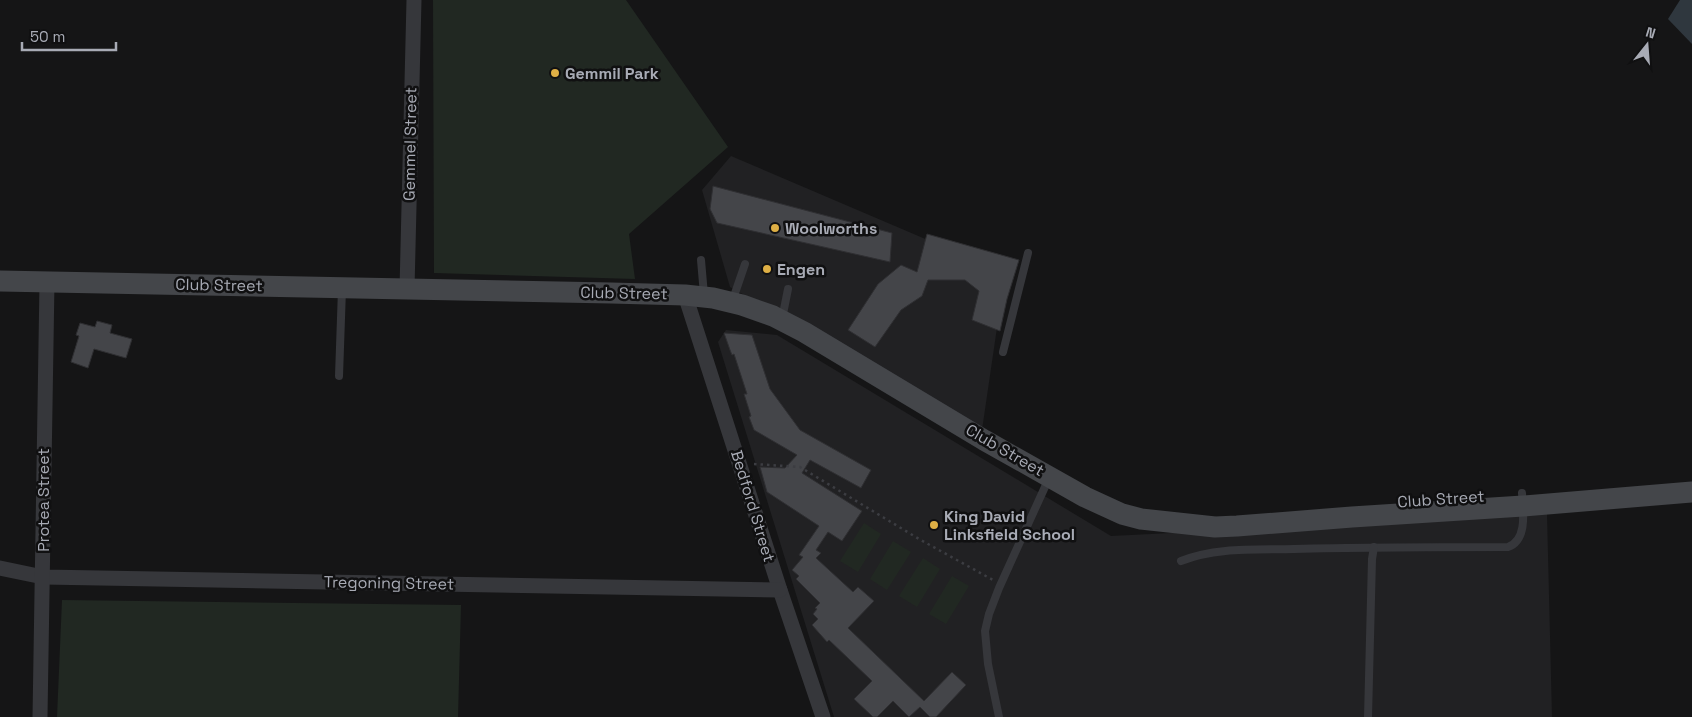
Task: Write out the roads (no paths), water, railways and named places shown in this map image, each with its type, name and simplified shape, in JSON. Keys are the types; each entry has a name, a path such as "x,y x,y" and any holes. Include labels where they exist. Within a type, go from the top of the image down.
{"main road":[{"name":"Club Street","path":"0,281 694,296 732,302 782,320 984,440 1085,497 1122,514 1140,519 1192,524 1215,516 1692,492"},
{"name":"Club Street","path":"1523,500 1692,481"}],"street":[{"name":"Gemmel Street","path":"407,289 414,0"},
{"name":"Protea Street","path":"40,717 47,282"},
{"name":"Bedford Street","path":"694,296 740,464 823,717"},
{"name":"Tregoning Street","path":"0,568 43,577 780,590"}],"lane":[{"path":"1003,352 1028,253"},
{"path":"694,296 701,260"},
{"path":"732,302 746,264"},
{"path":"340,376 342,287"},
{"path":"782,320 788,289"},
{"path":"999,717 988,664 985,631 1000,584 1050,476"},
{"path":"1180,561 1198,554 1223,551 1374,547 1508,548 1517,542 1522,532 1523,500"},
{"path":"1368,717 1372,559 1374,547"}],"place":[{"name":"Gemmil Park","path":"555,73"},
{"name":"Woolworths","path":"775,228"},
{"name":"Engen","path":"767,269"},
{"name":"King David Linksfield School","path":"934,525"}]}
